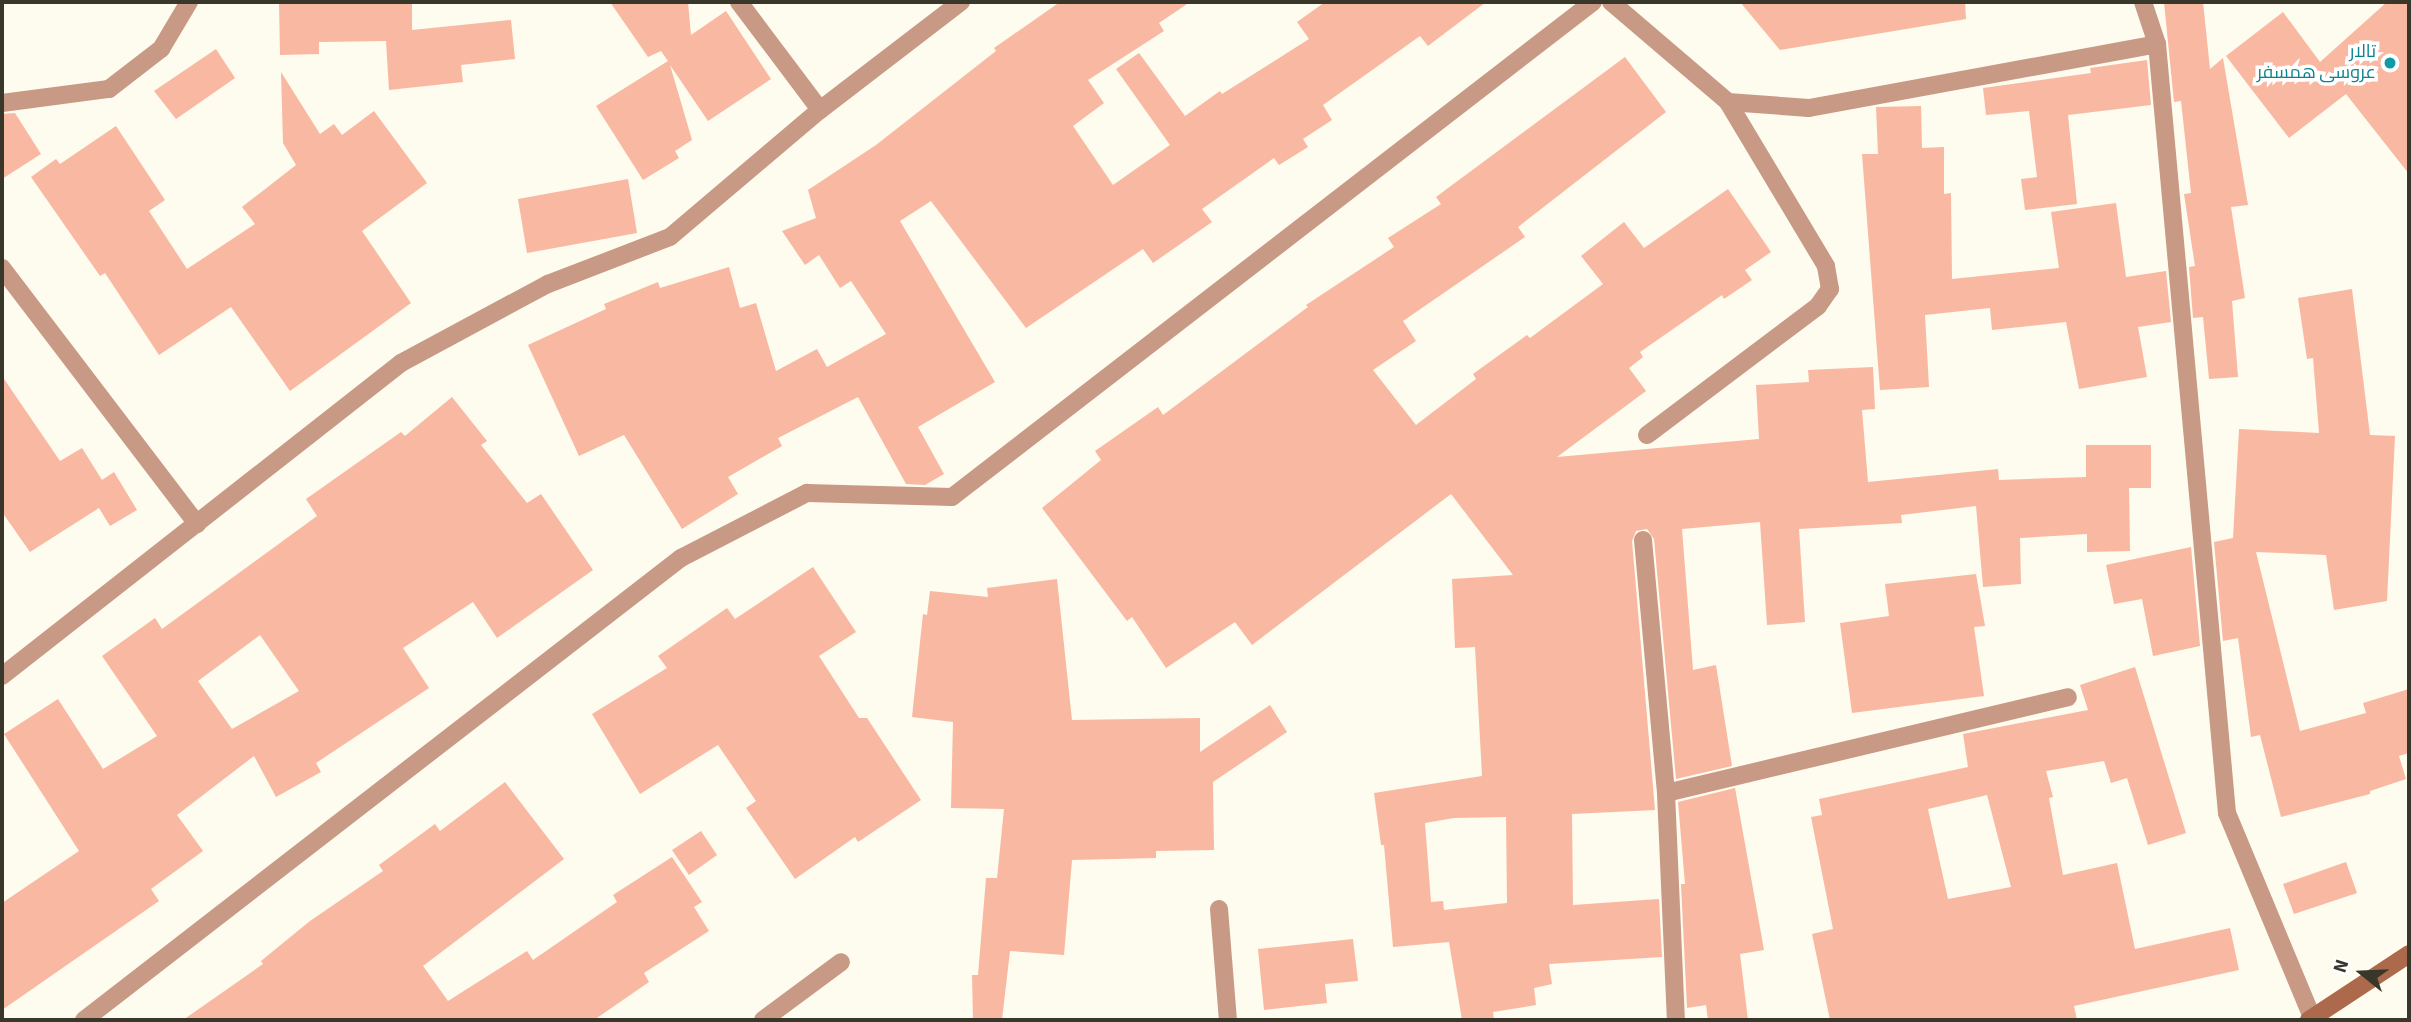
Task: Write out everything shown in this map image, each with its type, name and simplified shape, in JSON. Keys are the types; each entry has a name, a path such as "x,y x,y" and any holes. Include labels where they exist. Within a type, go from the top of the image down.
{"main road":[{"path":"2311,1019 2409,954"}],"street":[{"path":"2,103 109,89 161,49 189,2"},
{"path":"739,2 820,110"},
{"path":"2,676 401,363 548,284 670,237 820,110 961,2"},
{"path":"84,1020 681,558 807,493 952,497 1593,2"},
{"path":"1611,2 1728,102 1826,266 1830,289 1818,306 1647,435"},
{"path":"2143,2 2157,44 2227,813 2311,1019"},
{"path":"1728,102 1808,108 2157,44"},
{"path":"2,268 197,524"},
{"path":"1643,540 1667,793 1676,1020"},
{"path":"1667,793 2068,697"},
{"path":"1219,909 1228,1020"},
{"path":"763,1020 841,962"}],"building":[{"path":"279,2 412,2 412,30 511,20 515,59 461,65 463,82 389,90 386,41 319,42 319,54 280,55"},
{"path":"610,2 688,2 691,35 726,11 771,79 708,121 670,65 692,140 675,151 679,158 643,180 596,106 668,61 661,51 648,57"},
{"path":"1060,2 1190,2 1159,23 1164,31 1088,80 1104,103 1073,126 1113,185 1170,145 1116,69 1139,53 1185,116 1220,91 1222,94 1309,39 1297,22 1325,2 1486,2 1428,46 1420,36 1323,105 1332,120 1303,139 1308,147 1279,165 1274,158 1202,209 1212,222 1153,263 1143,249 1026,328 931,201 900,221 995,382 918,427 944,474 925,485 906,484 858,397 778,438 782,446 728,477 738,494 682,529 624,435 579,456 528,345 606,309 604,304 658,282 660,288 729,267 740,308 756,303 776,371 817,349 827,367 886,334 851,281 840,288 819,255 805,265 782,231 816,218 808,190 876,145 996,51 994,48"},
{"path":"1740,2 1965,2 1966,19 1780,50"},
{"path":"2164,2 2203,2 2210,69 2223,58 2248,205 2231,207 2245,298 2232,301 2238,377 2209,379 2203,317 2193,318 2189,267 2195,266 2184,194 2191,193 2181,101 2174,102"},
{"path":"2387,2 2409,2 2409,174 2346,94 2289,138 2226,56 2283,12 2320,62"},
{"path":"216,49 235,78 176,119 154,91"},
{"path":"1625,57 1666,112 1518,227 1525,237 1403,321 1416,341 1373,370 1416,425 1476,379 1473,374 1527,335 1530,338 1603,284 1581,256 1624,222 1644,248 1728,189 1771,252 1745,270 1752,280 1724,299 1722,295 1640,352 1643,357 1629,368 1646,391 1557,457 1759,439 1756,385 1809,382 1808,370 1873,367 1875,409 1862,410 1868,482 1998,469 1999,480 2086,477 2086,445 2151,445 2151,488 2129,488 2130,551 2087,552 2087,534 2020,538 2021,584 1983,587 1976,506 1901,515 1902,523 1799,529 1805,622 1767,625 1760,522 1682,529 1693,670 1716,665 1732,766 1676,779 1654,539 1647,529 1636,531 1632,541 1655,810 1572,814 1573,905 1659,899 1662,957 1549,964 1552,984 1534,988 1536,1005 1493,1012 1494,1020 1462,1020 1449,942 1393,947 1384,845 1381,845 1374,793 1482,776 1475,647 1455,648 1452,579 1513,575 1451,494 1252,645 1235,622 1166,668 1132,617 1127,621 1042,508 1101,460 1095,451 1158,407 1163,415 1308,307 1306,305 1394,247 1388,238 1441,204 1436,197","holes":["1506,817 1507,903 1444,910 1443,901 1431,902 1425,823 1454,818"]},
{"path":"2147,60 2151,105 2068,115 2077,204 2025,210 2021,179 2037,177 2029,111 1986,115 1983,88 2091,73 2090,68"},
{"path":"281,72 320,134 334,124 342,135 374,111 427,183 362,231 411,303 290,391 231,307 159,355 105,273 100,276 31,177 56,159 60,164 116,126 165,200 149,211 187,269 255,224 242,207 296,165 283,143"},
{"path":"1921,106 1922,148 1944,147 1944,194 1951,193 1952,279 2059,268 2051,212 2116,203 2126,277 2166,271 2171,322 2138,327 2147,377 2079,389 2066,322 1992,330 1990,308 1925,315 1929,387 1880,390 1862,154 1878,154 1876,107"},
{"path":"15,113 41,154 2,179 2,114"},
{"path":"628,179 637,233 527,253 518,199"},
{"path":"2352,289 2370,435 2395,436 2387,601 2334,610 2326,555 2256,552 2300,731 2366,713 2363,703 2409,689 2409,753 2399,756 2406,779 2370,791 2370,794 2281,817 2260,735 2251,737 2238,638 2223,641 2214,542 2233,538 2239,429 2319,433 2313,358 2307,359 2298,298"},
{"path":"2,376 60,461 82,448 102,480 114,472 137,510 110,526 99,508 30,552 2,512"},
{"path":"452,397 487,441 481,445 527,503 541,494 593,570 497,638 473,602 403,648 429,688 316,763 321,772 276,797 254,756 177,815 203,851 151,889 159,901 2,1010 2,903 79,851 4,734 58,699 103,769 157,736 102,656 155,618 162,629 317,516 306,499 401,432 405,436","holes":["260,635 299,691 232,729 198,681"]},
{"path":"2191,547 2200,646 2153,656 2142,599 2114,604 2106,565"},
{"path":"813,567 856,632 819,656 859,718 867,718 921,800 858,842 855,837 795,879 746,808 756,801 718,745 640,794 592,714 667,668 658,656 727,608 735,619"},
{"path":"1976,574 1985,626 1974,627 1984,696 1852,713 1840,623 1889,616 1885,584"},
{"path":"1057,579 1072,720 1200,718 1200,752 1270,705 1287,732 1213,782 1214,850 1156,851 1156,858 1072,860 1064,955 1010,951 1002,1020 973,1020 972,975 978,975 986,878 997,878 1004,809 951,808 953,722 912,717 923,614 927,615 930,591 988,597 987,588"},
{"path":"2135,667 2186,833 2148,845 2127,778 2111,783 2104,761 2046,771 2053,797 2049,798 2063,875 2117,863 2135,949 2230,928 2239,970 2074,1006 2077,1020 1830,1020 1812,934 1833,929 1811,817 1822,815 1819,799 1968,767 1963,734 2088,710 2080,685","holes":["1987,795 2011,887 1948,899 1928,809"]},
{"path":"505,782 564,859 423,966 448,1001 527,951 533,960 617,902 613,895 672,857 702,902 694,907 709,931 644,973 649,982 594,1020 183,1020 263,964 261,961 310,921 383,871 379,865 435,824 440,831"},
{"path":"1735,788 1764,950 1740,954 1748,1020 1708,1020 1706,1005 1687,1008 1681,884 1685,884 1678,802"},
{"path":"701,831 717,855 689,875 672,850"},
{"path":"2346,862 2357,893 2294,914 2283,884"},
{"path":"1353,939 1358,981 1325,984 1327,1003 1264,1010 1258,949"}],"place":[{"name":"تالار عروسی همسفر","path":"2390,63"}]}
